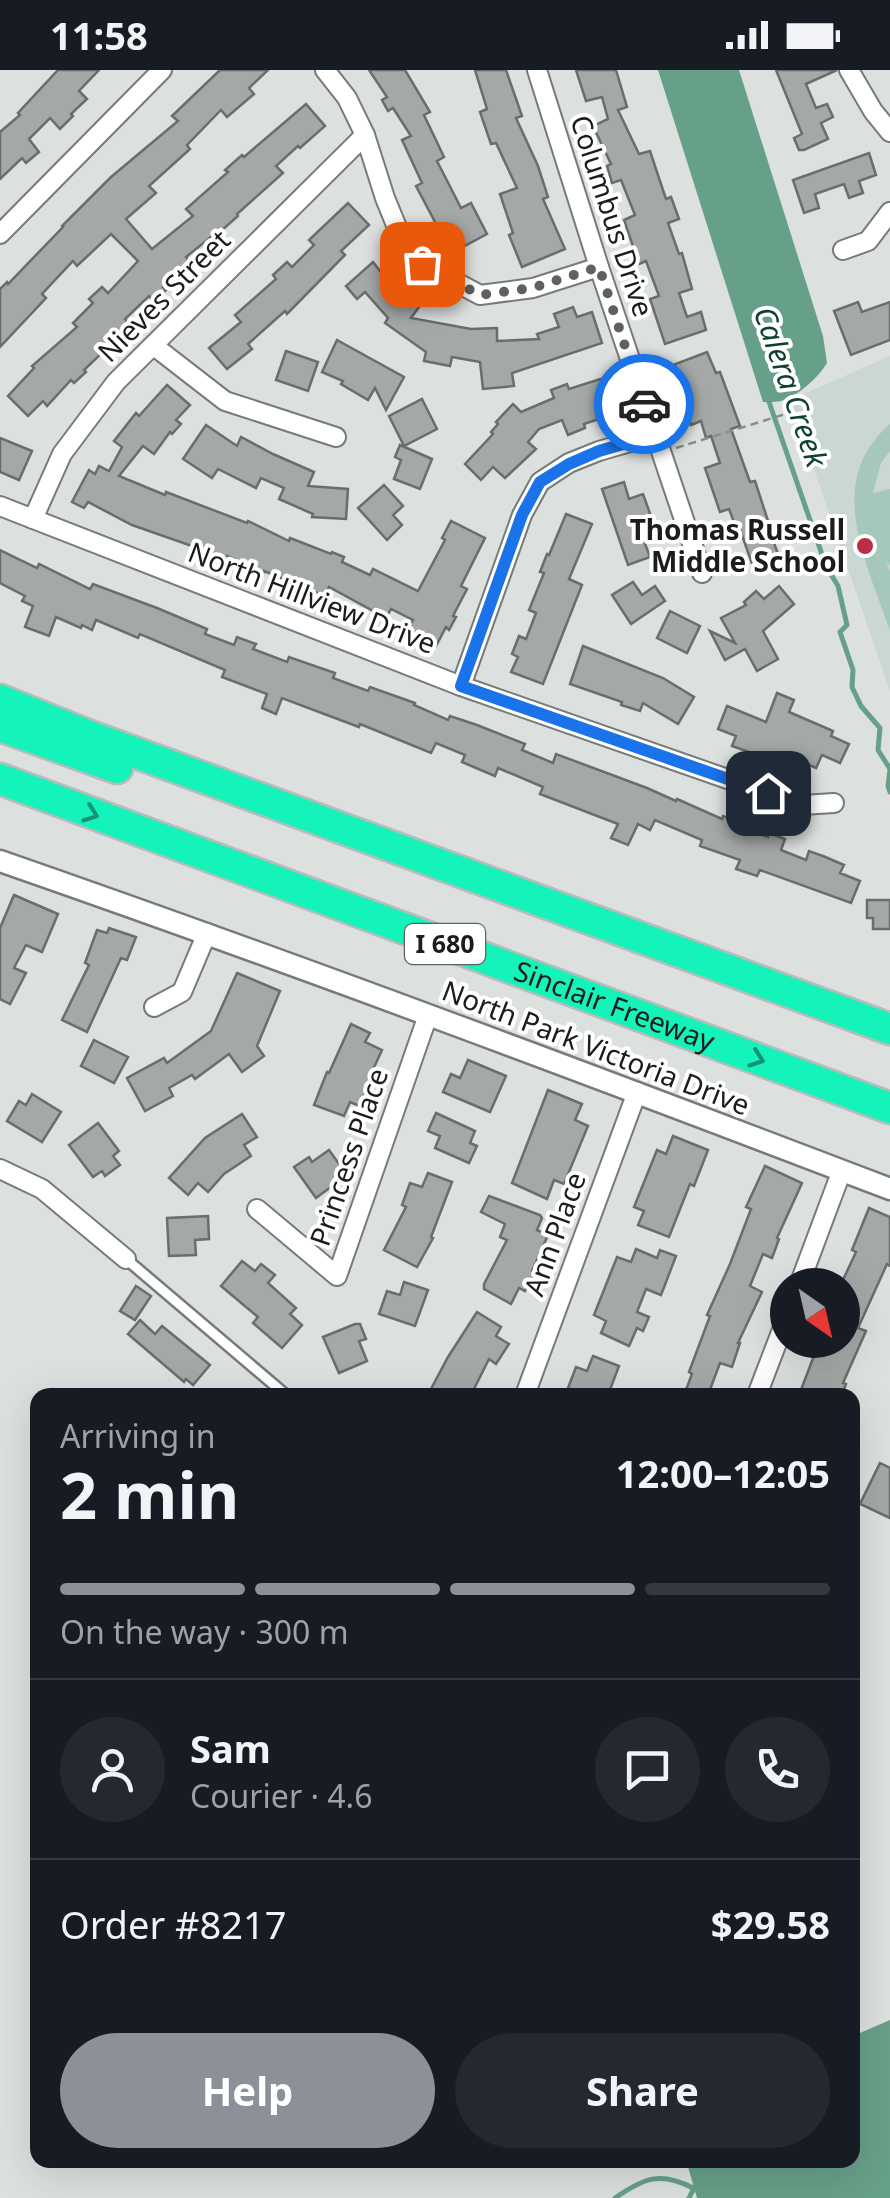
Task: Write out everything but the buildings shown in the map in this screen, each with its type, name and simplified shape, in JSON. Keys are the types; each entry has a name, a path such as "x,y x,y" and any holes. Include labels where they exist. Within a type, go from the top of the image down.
{"highway":[{"name":"I 680","path":"0,700 87,736 890,1029"},
{"name":"I 680","path":"0,726 890,1050"},
{"name":"Sinclair Freeway","path":"0,779 890,1108"}],"street":[{"path":"0,234 162,70"},
{"path":"325,70 347,98 403,242 422,264 480,295 532,288 599,267"},
{"name":"Columbus Drive","path":"537,70 702,573"},
{"path":"849,70 873,112 890,132"},
{"name":"Nieves Street","path":"33,518 62,454 116,382 364,135"},
{"path":"843,250 868,241 890,212"},
{"path":"154,346 225,401 336,437"},
{"path":"461,686 522,515 540,482 599,451 657,444"},
{"name":"North Hillview Drive","path":"0,506 461,686 802,805 834,803"},
{"name":"North Park Victoria Drive","path":"0,860 428,1014 890,1189"},
{"path":"154,1007 182,992 207,933"},
{"name":"Princess Place","path":"257,1209 337,1276 428,1014"},
{"name":"Ann Place","path":"527,1388 638,1092"},
{"path":"0,1169 42,1190 126,1260"},
{"path":"805,1268 842,1170"},
{"path":"760,1388 771,1358"}],"lane":[{"path":"126,1260 278,1388"}],"path":[{"path":"657,444 792,412"}],"shaded area":[{"name":"Thomas Russell Middle School","path":"890,356 890,691 790,400"},
{"path":"890,424 890,451 881,463 873,493 890,489 890,566 886,560 890,572 890,631 862,550 854,497 858,471 870,447"}],"water":[{"path":"658,70 739,70 823,336 827,363 807,386 787,399 763,402"},
{"path":"890,2020 890,2198 697,2198 688,2168 860,2168 860,2033"}],"waterway":[{"name":"Calera Creek","path":"768,399 826,566 838,586 847,625 840,632 853,670 852,687 861,706 880,728 878,750 890,769"},
{"name":"Calera Creek","path":"890,770 890,792"},
{"path":"615,2198 652,2179 671,2180 693,2188"},
{"path":"689,2198 695,2186"}],"way so far":[{"path":"422,264 480,295 532,288 599,267 644,404"}],"place":[{"name":"Thomas Russell Middle School","path":"865,546"}],"route":[{"path":"644,404 654,435 599,451 540,482 522,515 461,686 768,793"}]}
